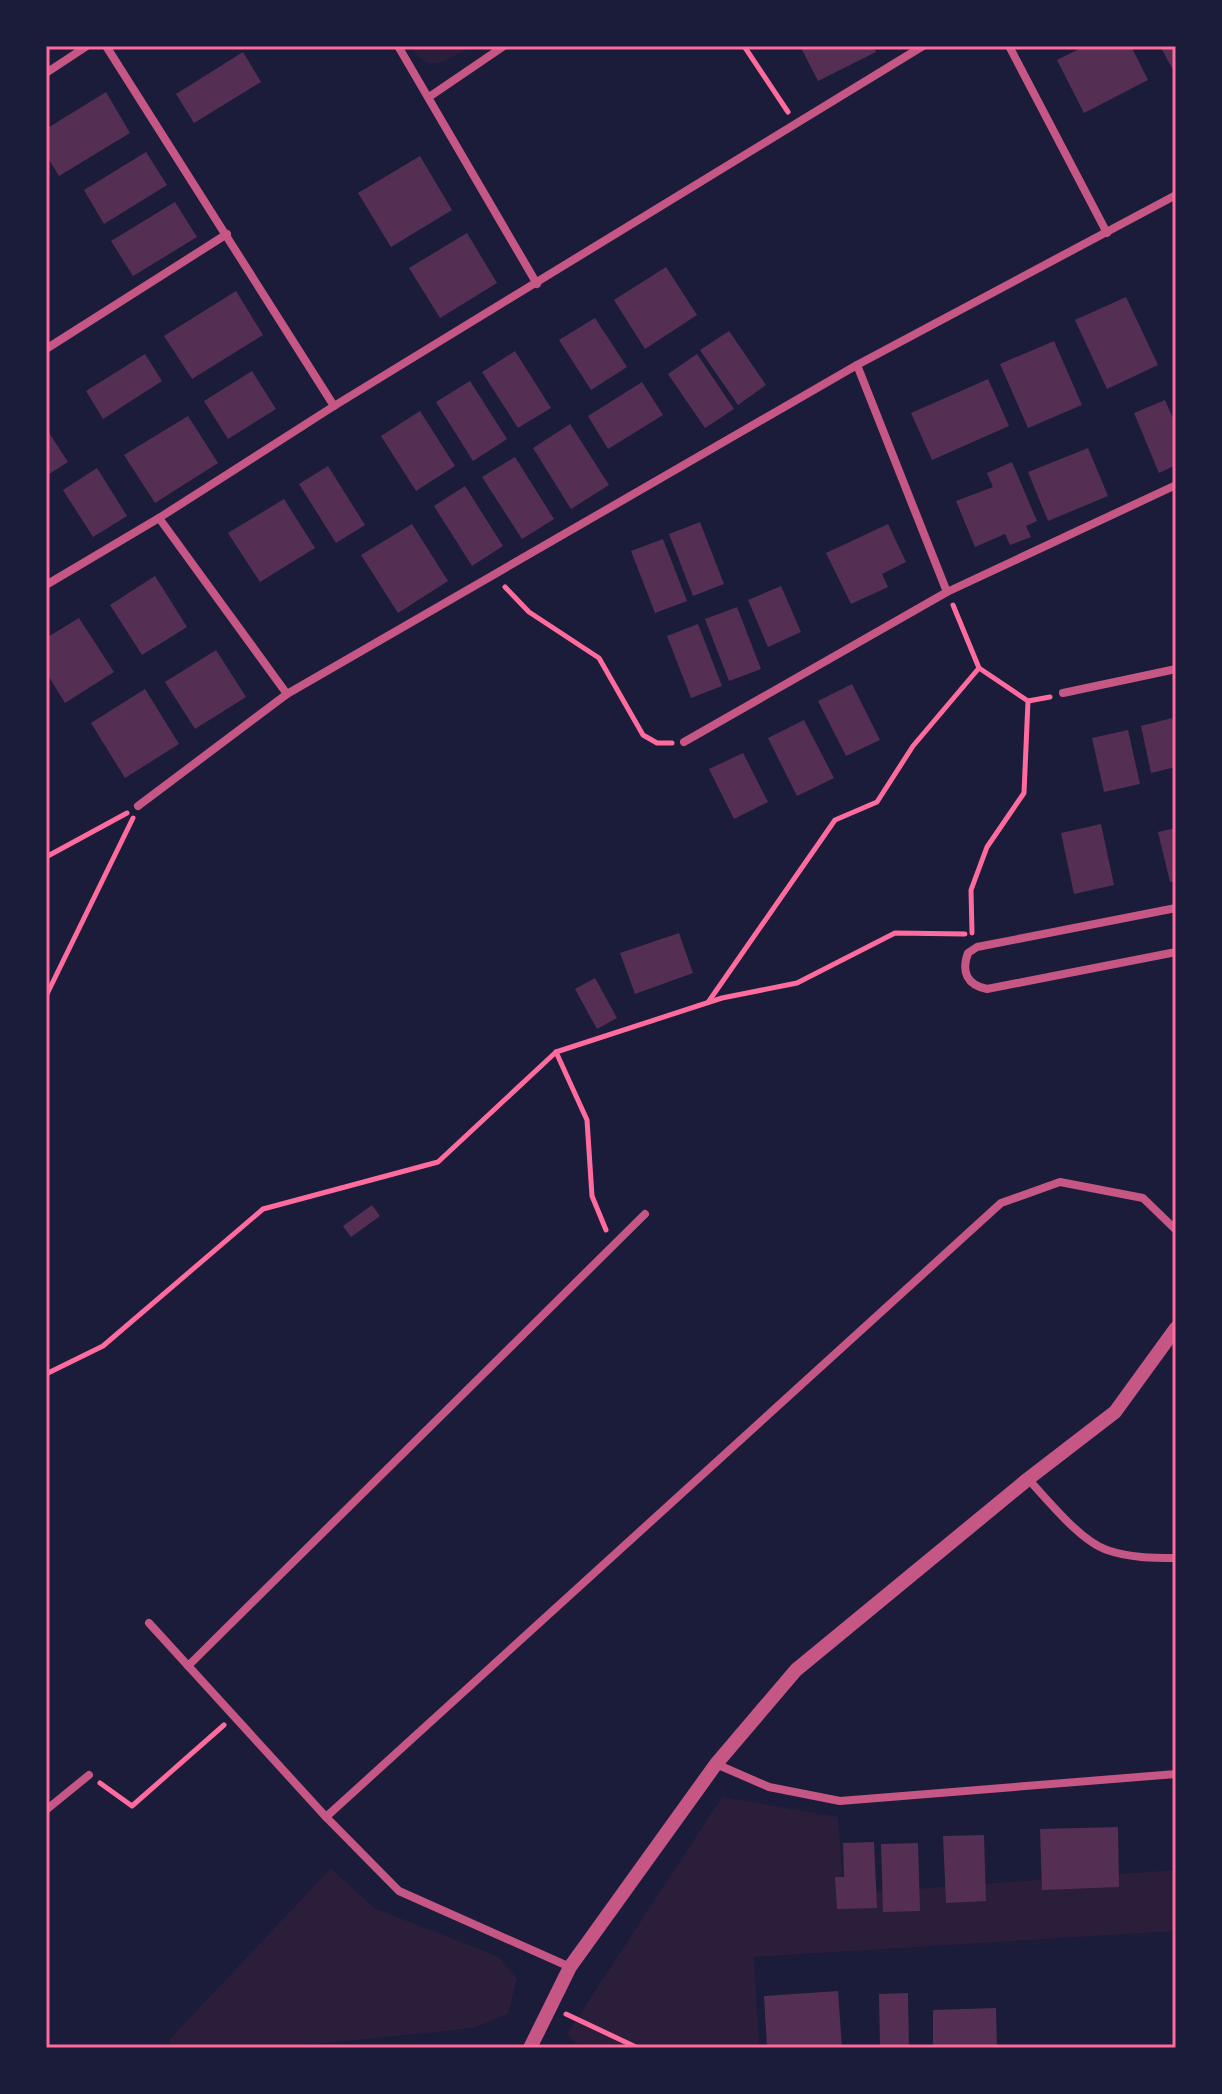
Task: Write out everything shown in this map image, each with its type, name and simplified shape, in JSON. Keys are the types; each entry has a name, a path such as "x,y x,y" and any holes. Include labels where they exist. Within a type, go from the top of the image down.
{"street":[{"path":"46,73 87,46"},
{"path":"106,46 334,406"},
{"path":"398,46 537,284"},
{"path":"429,97 504,46"},
{"path":"46,585 923,46"},
{"path":"1009,46 1107,233"},
{"path":"138,806 287,694 857,365 1176,195"},
{"path":"46,349 227,234"},
{"path":"857,365 947,592"},
{"path":"684,742 947,592 1176,485"},
{"path":"159,518 287,694"},
{"path":"1063,693 1176,669"},
{"path":"1176,908 977,947 968,953 964,972 977,987 987,989 1176,952"},
{"path":"326,1817 1001,1203 1060,1182 1143,1198 1176,1230"},
{"path":"188,1666 645,1214"},
{"path":"530,2048 570,1967 716,1764 796,1670 1028,1479 1115,1412 1176,1328"},
{"path":"1028,1479 1082,1534 1104,1549 1135,1557 1176,1558"},
{"path":"149,1623 326,1817 399,1891 570,1967"},
{"path":"716,1764 769,1787 840,1801 1176,1774"},
{"path":"46,1810 89,1775"}],"path":[{"path":"744,46 796,124"},
{"path":"493,575 529,612 599,658 643,735 657,743 684,742"},
{"path":"947,592 979,668 1028,701 1063,693"},
{"path":"709,1002 835,820 877,802 913,746 979,668"},
{"path":"977,947 969,917 971,890 987,847 1024,793 1028,701"},
{"path":"46,857 138,806"},
{"path":"46,996 138,806"},
{"path":"46,1374 103,1346 263,1209 438,1162 556,1052 709,1002 797,983 895,933 972,934"},
{"path":"556,1052 587,1120 592,1196 613,1245"},
{"path":"89,1775 132,1806 235,1716"},
{"path":"550,2007 638,2048"}],"shaded area":[{"path":"411,46 470,46 446,60 431,63 424,61"},
{"path":"722,1797 838,1817 844,1894 1176,1870 1176,1931 754,1957 759,2048 581,2048 567,2034"},
{"path":"331,1868 374,1908 499,1957 517,1979 508,2014 474,2028 277,2048 172,2048 169,2040"}],"building":[{"path":"800,46 873,46 876,52 818,81"},
{"path":"1085,46 1131,46 1148,80 1084,113 1057,60"},
{"path":"1160,46 1176,46 1176,68 1173,70"},
{"path":"243,52 261,82 194,123 176,94"},
{"path":"106,92 130,133 59,176 46,155 46,129"},
{"path":"146,152 167,185 104,224 84,190"},
{"path":"420,156 452,210 391,247 358,193"},
{"path":"175,202 197,237 133,276 111,241"},
{"path":"467,233 497,283 440,318 409,268"},
{"path":"666,267 697,315 645,349 614,300"},
{"path":"236,291 263,335 192,379 164,336"},
{"path":"1126,297 1158,365 1107,389 1075,320"},
{"path":"595,318 627,367 591,390 559,340"},
{"path":"729,331 766,385 738,405 700,350"},
{"path":"1054,341 1082,405 1028,428 1000,364"},
{"path":"515,351 551,408 518,428 482,372"},
{"path":"145,354 162,381 103,419 86,391"},
{"path":"697,354 734,409 705,428 668,374"},
{"path":"252,371 276,409 228,439 204,401"},
{"path":"988,379 1009,426 932,460 911,413"},
{"path":"470,381 507,439 473,461 436,402"},
{"path":"642,382 663,415 608,449 588,416"},
{"path":"1165,400 1176,425 1176,465 1159,473 1134,413"},
{"path":"420,411 455,466 416,491 381,436"},
{"path":"188,416 218,463 155,503 124,455"},
{"path":"570,424 609,485 571,509 533,448"},
{"path":"46,428 68,462 46,476"},
{"path":"1088,448 1108,496 1048,521 1028,472"},
{"path":"515,457 554,519 522,539 482,477"},
{"path":"1012,462 1037,521 1026,526 1031,537 1010,545 1005,534 975,547 956,501 993,487 987,473"},
{"path":"328,466 365,525 336,543 299,484"},
{"path":"97,468 127,516 93,537 63,490"},
{"path":"465,486 503,546 472,566 434,506"},
{"path":"284,499 315,548 260,582 228,533"},
{"path":"700,522 724,584 693,596 669,534"},
{"path":"412,524 448,581 398,613 361,555"},
{"path":"888,524 906,562 882,574 888,587 851,604 826,553"},
{"path":"663,539 687,601 655,613 631,551"},
{"path":"155,576 187,627 142,655 110,605"},
{"path":"781,586 801,632 768,647 748,600"},
{"path":"737,607 761,669 729,681 705,619"},
{"path":"79,618 114,672 65,703 46,672 46,638"},
{"path":"698,624 722,686 691,698 667,636"},
{"path":"216,650 246,697 195,729 165,682"},
{"path":"852,684 880,740 846,756 818,701"},
{"path":"145,689 179,744 125,778 91,723"},
{"path":"1172,718 1176,735 1176,767 1151,773 1141,726"},
{"path":"804,720 834,778 797,796 768,738"},
{"path":"1128,730 1140,784 1104,792 1092,738"},
{"path":"743,753 768,802 734,819 709,769"},
{"path":"1101,824 1114,885 1074,894 1061,833"},
{"path":"1176,828 1176,881 1170,882 1158,832"},
{"path":"679,933 693,973 635,994 620,953"},
{"path":"595,978 617,1018 597,1029 575,989"},
{"path":"372,1205 380,1216 351,1237 343,1226"},
{"path":"1118,1827 1119,1887 1042,1890 1040,1829"},
{"path":"984,1835 986,1901 946,1903 943,1836"},
{"path":"874,1842 877,1908 837,1909 835,1877 844,1877 843,1843"},
{"path":"918,1843 920,1911 883,1912 881,1844"},
{"path":"838,1991 842,2048 767,2048 764,1996"},
{"path":"908,1993 909,2048 880,2048 879,1994"},
{"path":"996,2008 997,2048 933,2048 933,2010"}]}
